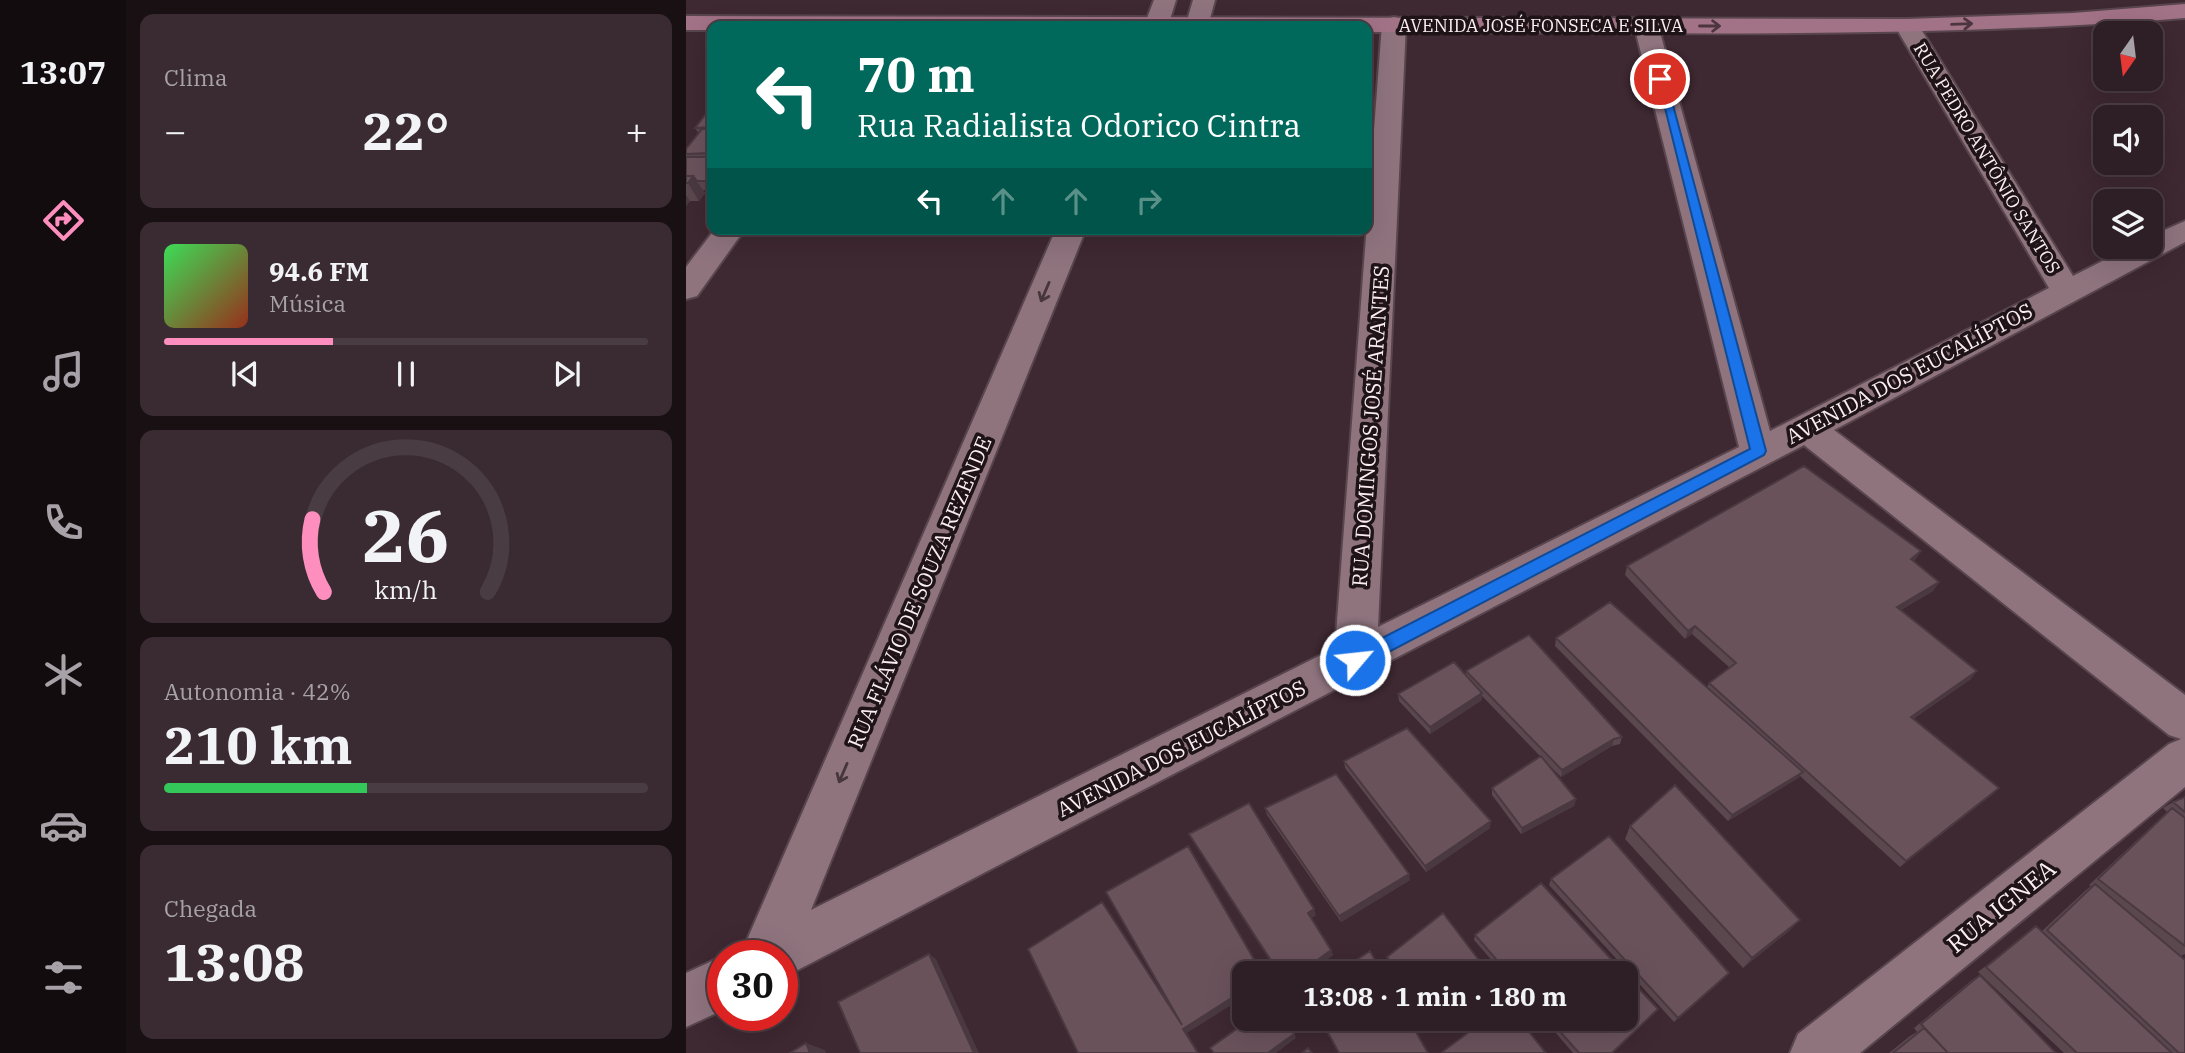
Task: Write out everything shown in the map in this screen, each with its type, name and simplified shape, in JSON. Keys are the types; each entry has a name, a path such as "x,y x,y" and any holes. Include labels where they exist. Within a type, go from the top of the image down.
{"main road":[{"name":"AVENIDA JOSÉ FONSECA E SILVA","path":"1372,24 1907,26 2073,20 2185,11"},
{"name":"AVENIDA JOSÉ FONSECA E SILVA","path":"686,23 707,23"}],"street":[{"path":"1158,21 1165,0"},
{"path":"1199,21 1203,0"},
{"name":"RUA DOMINGOS JOSÉ ARANTES","path":"1355,660 1394,24"},
{"path":"1646,25 1758,451"},
{"name":"RUA PEDRO ANTÔNIO SANTOS","path":"1907,26 2067,291"},
{"name":"AVENIDA DOS EUCALÍPTOS","path":"798,943 1807,428 2185,230"},
{"path":"686,289 726,235"},
{"name":"RUA FLÁVIO DE SOUZA REZENDE","path":"773,940 1068,235"},
{"path":"1807,428 2185,721"},
{"name":"RUA IGNEA","path":"1817,1053 2185,759"},
{"path":"686,1001 707,990"}],"building":[{"path":"707,112 707,127 695,128"},
{"path":"702,129 707,129 707,153 686,154 686,149"},
{"path":"686,157 707,157 707,181 697,181 693,176 686,176"},
{"path":"686,176 693,176 688,183 686,183"},
{"path":"1804,466 1921,551 1911,559 1939,582 1897,607 1977,671 1911,717 1999,788 1906,861 1709,683 1736,663 1695,626 1688,631 1627,566"},
{"path":"1610,602 1803,772 1732,815 1556,638"},
{"path":"1529,635 1622,737 1614,739 1562,770 1466,671"},
{"path":"1454,662 1482,693 1430,727 1398,694"},
{"path":"1407,728 1491,821 1425,866 1344,761"},
{"path":"1541,756 1576,799 1522,828 1492,788"},
{"path":"1336,774 1409,874 1339,916 1265,808"},
{"path":"1675,785 1800,920 1752,958 1630,826"},
{"path":"2185,797 2185,812 2173,802"},
{"path":"1249,803 1314,909 1308,913 1331,950 1316,961 1271,961 1189,834"},
{"path":"2172,808 2185,818 2185,946 2098,879"},
{"path":"1609,836 1729,973 1678,1018 1638,974 1638,961 1626,961 1551,879"},
{"path":"1188,846 1255,961 1232,961 1232,998 1183,1029 1198,1053 1078,1053 1028,949 1102,902 1182,1025 1106,892"},
{"path":"1541,883 1613,961 1498,961 1475,935"},
{"path":"2095,884 2185,960 2185,1053 2179,1053 2047,930"},
{"path":"1443,913 1480,961 1390,961 1387,957"},
{"path":"2036,926 2172,1053 2077,1053 1986,967"},
{"path":"1370,951 1375,961 1355,961"},
{"path":"929,954 974,1053 860,1053 838,1002"},
{"path":"1980,975 2056,1053 1948,1053 1921,1024"},
{"path":"1638,988 1658,1009 1638,1028"},
{"path":"1924,1028 1948,1053 1893,1053"},
{"path":"1234,1031 1293,1031 1294,1034 1268,1053 1214,1053 1210,1048"},
{"path":"1327,1031 1415,1031 1428,1053 1339,1053"},
{"path":"1470,1031 1528,1031 1546,1053 1443,1053"},
{"path":"1560,1031 1635,1031 1612,1053 1579,1053"},
{"path":"806,1043 810,1053 790,1053"}],"route":[{"path":"1355,660 1758,451 1660,79"}]}
